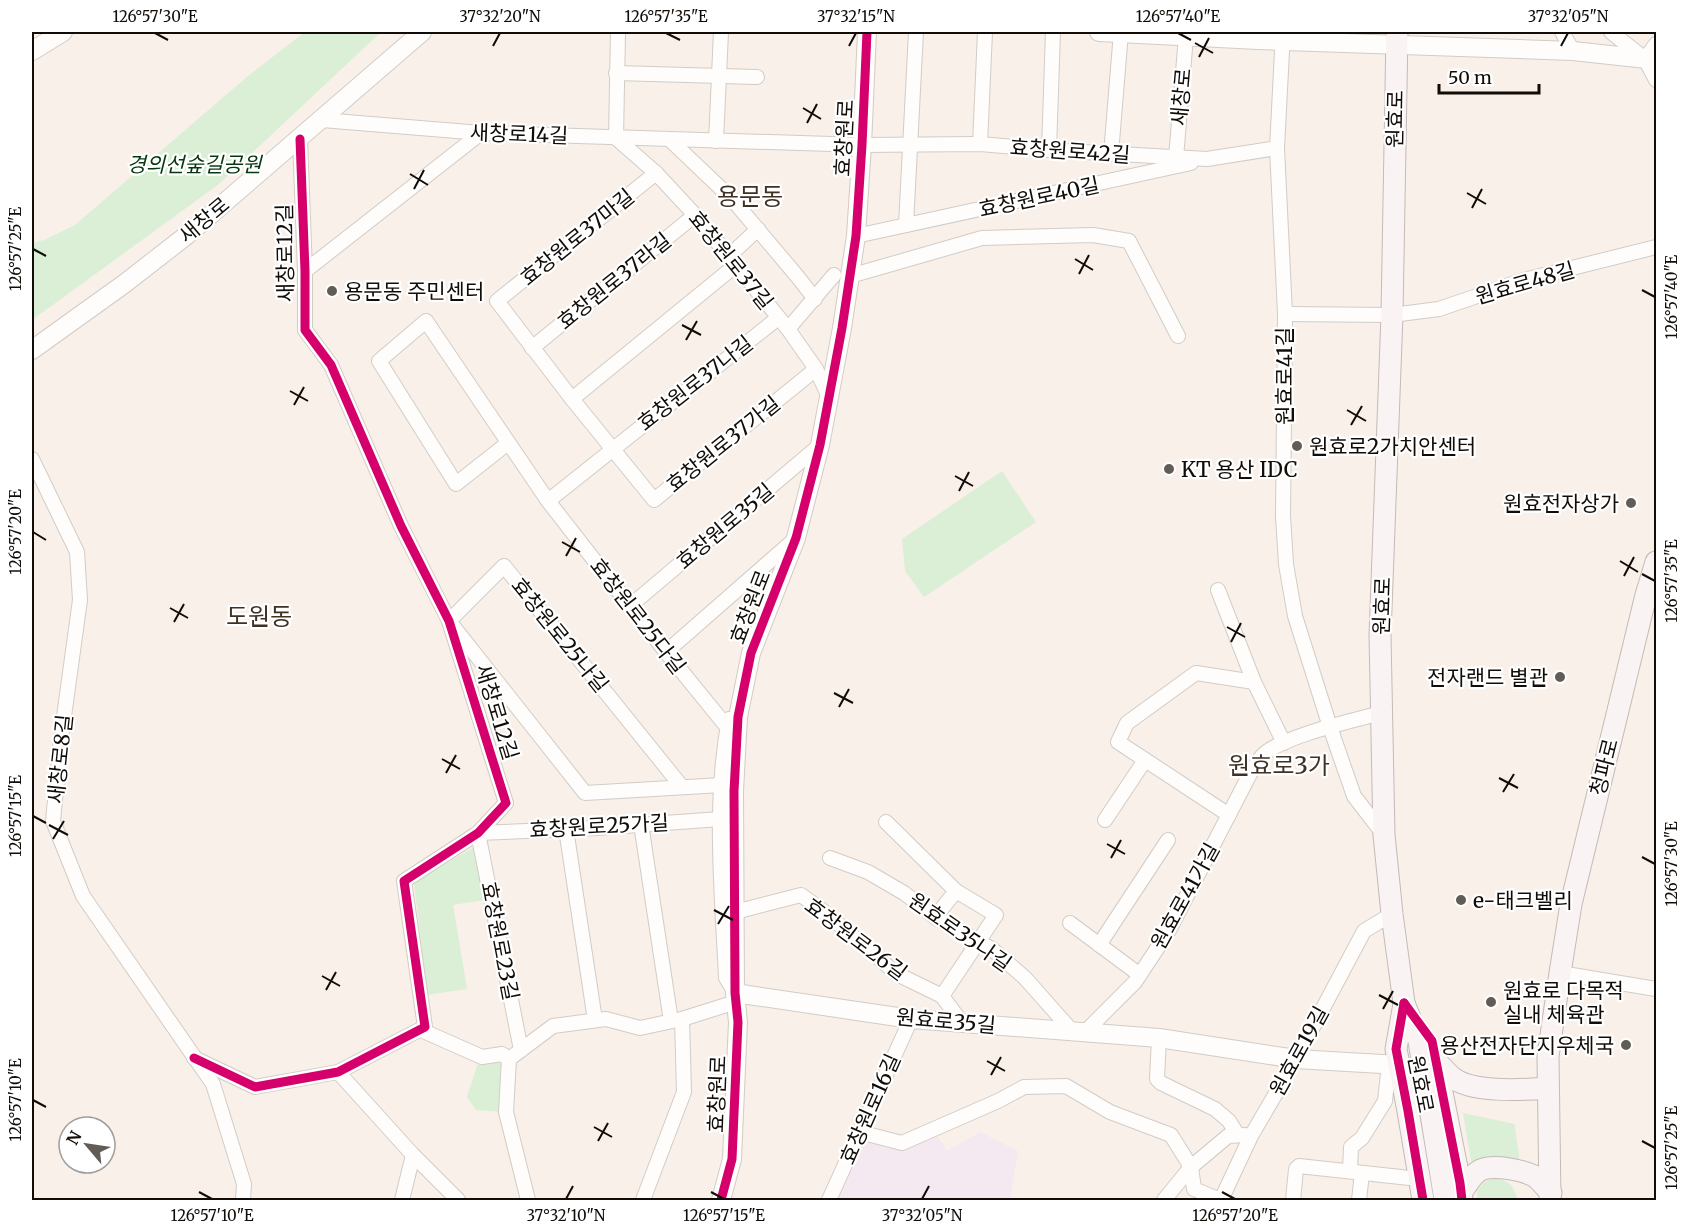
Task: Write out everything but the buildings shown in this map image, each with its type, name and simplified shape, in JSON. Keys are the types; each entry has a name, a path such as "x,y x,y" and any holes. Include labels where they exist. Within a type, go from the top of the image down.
{"main road":[{"name":"원효로","path":"1397,38 1392,315 1380,635 1384,835 1404,1003 1419,1041 1456,1198"},
{"name":"청파로","path":"1551,1197 1548,1056 1571,904 1656,562"},
{"name":"원효로","path":"1404,1003 1431,1041 1456,1198"},
{"name":"원효로","path":"1404,1003 1394,1065 1408,1111 1423,1200"},
{"path":"1404,1003 1434,1200"},
{"path":"1436,1061 1454,1079 1468,1085 1514,1090 1548,1088"},
{"path":"1456,1198 1472,1177 1482,1169 1501,1167 1535,1177 1551,1197"}],"street":[{"name":"새창로","path":"32,350 124,284 187,235 423,32"},
{"path":"616,138 618,32"},
{"path":"716,141 721,32"},
{"name":"효창원로","path":"722,1200 732,1159 738,1022 735,998 734,791 738,717 751,653 796,538 820,445 829,398 842,275 856,236 867,32"},
{"path":"906,225 916,32"},
{"path":"980,144 985,32"},
{"path":"1049,150 1053,32"},
{"path":"1099,32 1397,38 1573,51 1651,60"},
{"path":"1111,154 1121,32"},
{"path":"1562,32 1573,51"},
{"path":"1611,32 1651,60"},
{"path":"32,51 54,35"},
{"name":"새창로","path":"1176,158 1196,35"},
{"name":"원효로41길","path":"1282,36 1277,148 1285,314 1283,516 1286,564 1295,616 1354,796 1384,835"},
{"path":"1656,44 1651,60 1656,80"},
{"path":"616,73 757,77"},
{"name":"새창로14길","path":"322,120 481,133 862,145"},
{"path":"304,271 481,133"},
{"name":"효창원로37길","path":"616,138 656,173 733,260 788,329 816,369 829,398"},
{"name":"새창로12길","path":"300,139 305,330 331,365 401,526 449,621 506,803 478,832 404,881 425,1027 421,1030"},
{"path":"669,139 732,199 814,299"},
{"name":"효창원로42길","path":"862,145 980,144 1207,159 1277,148"},
{"name":"효창원로40길","path":"856,236 1207,159"},
{"name":"효창원로37마길","path":"532,348 498,301 656,173"},
{"name":"효창원로37라길","path":"532,348 694,215"},
{"path":"572,399 733,260 758,229"},
{"path":"788,329 814,299 842,275 982,238 1094,235 1129,241 1179,336"},
{"name":"원효로48길","path":"1392,315 1439,309 1524,280 1656,247"},
{"path":"1285,314 1392,315"},
{"name":"효창원로37나길","path":"548,501 778,318"},
{"name":"효창원로25다길","path":"508,444 456,484 379,361 426,321 548,501 728,728"},
{"path":"532,348 613,449"},
{"name":"효창원로37가길","path":"613,449 654,500 816,369"},
{"name":"효창원로35길","path":"630,606 820,445"},
{"name":"새창로8길","path":"32,459 77,552 80,600 61,738 53,821 83,896 213,1084 244,1184 243,1200"},
{"name":"효창원로","path":"666,652 796,538"},
{"name":"효창원로25나길","path":"449,621 504,566 681,787"},
{"path":"1218,590 1254,682 1284,743"},
{"path":"449,621 585,794 722,785"},
{"path":"528,1200 506,1112 509,1059 553,1026 606,1019 640,1028 676,1020 735,998 726,978 720,819 728,728 738,670 751,653"},
{"path":"1229,815 1118,742 1127,723 1196,673 1254,682"},
{"name":"원효로41가길","path":"1078,1032 1136,982 1168,932 1252,770 1264,754 1284,743 1381,713"},
{"path":"1106,820 1145,759"},
{"name":"효창원로25가길","path":"478,832 720,819"},
{"path":"886,822 956,891 996,915 942,996"},
{"path":"641,824 676,1020 684,1092 643,1200"},
{"path":"566,829 596,1020"},
{"name":"효창원로23길","path":"478,832 521,1050"},
{"name":"원효로41가길","path":"1099,945 1168,840"},
{"name":"원효로35나길","path":"830,858 868,872 904,893 935,917 992,949 1025,978 1078,1032"},
{"path":"935,917 956,891"},
{"name":"효창원로26길","path":"735,912 801,895 897,974 942,996 962,1023"},
{"name":"원효로19길","path":"1220,1200 1244,1135 1296,1059 1364,931 1392,914"},
{"name":"원효로41가길","path":"1070,923 1140,975"},
{"path":"1560,973 1656,990"},
{"name":"원효로35길","path":"735,998 911,1019 1159,1038 1296,1059 1394,1065"},
{"name":"효창원로16길","path":"829,1200 911,1019"},
{"path":"194,1058 255,1087 338,1072 421,1030 482,1057 502,1054 509,1059"},
{"path":"1159,1038 1157,1079 1215,1109 1244,1135"},
{"path":"1359,1200 1351,1147 1362,1138 1385,1101 1394,1065"},
{"path":"338,1072 413,1155 458,1200"},
{"path":"859,1132 902,1143 998,1101 1024,1087 1066,1086 1110,1112 1171,1136 1191,1167 1194,1189 1220,1200"},
{"path":"1164,1200 1191,1167 1228,1136 1244,1135"},
{"path":"402,1200 413,1155"},
{"path":"1293,1200 1296,1169 1299,1166 1419,1179"}],"shaded area":[{"path":"980,1132 1018,1151 1010,1200 833,1200 864,1142 897,1150 937,1136 947,1151"}],"green space":[{"name":"경의선숲길공원","path":"305,32 381,32 219,184 32,320 32,243 44,240 75,225 248,76"},
{"path":"1002,471 1036,522 924,597 905,571 902,539"},
{"path":"476,846 484,900 453,905 467,989 427,995 414,882"},
{"path":"501,1061 506,1063 502,1112 476,1110 467,1097 478,1063"},
{"path":"1463,1113 1515,1124 1519,1159 1471,1161"},
{"path":"1493,1178 1510,1184 1518,1200 1477,1200 1477,1190 1484,1182"}],"cycle path":[{"path":"721,1200 732,1159 738,1022 735,993 734,791 738,717 751,653 796,538 820,445 842,328 856,236 867,32"},
{"path":"194,1058 255,1087 338,1072 425,1027 404,881 478,833 506,803 449,621 401,526 331,365 305,330 300,139"},
{"path":"1404,1003 1432,1041 1462,1200"},
{"path":"1404,1003 1396,1049 1423,1200"}],"place":[{"name":"용문동 주민센터","path":"332,291"},
{"name":"원효로2가치안센터","path":"1297,446"},
{"name":"KT 용산 IDC","path":"1169,469"},
{"name":"원효전자상가","path":"1631,503"},
{"name":"전자랜드 별관","path":"1560,677"},
{"name":"e-태크벨리","path":"1461,900"},
{"name":"원효로 다목적 실내 체육관","path":"1491,1002"},
{"name":"용산전자단지우체국","path":"1626,1045"}],"district":[{"name":"용문동","path":"750,196"},
{"name":"도원동","path":"259,616"},
{"name":"원효로3가","path":"1279,765"}]}
